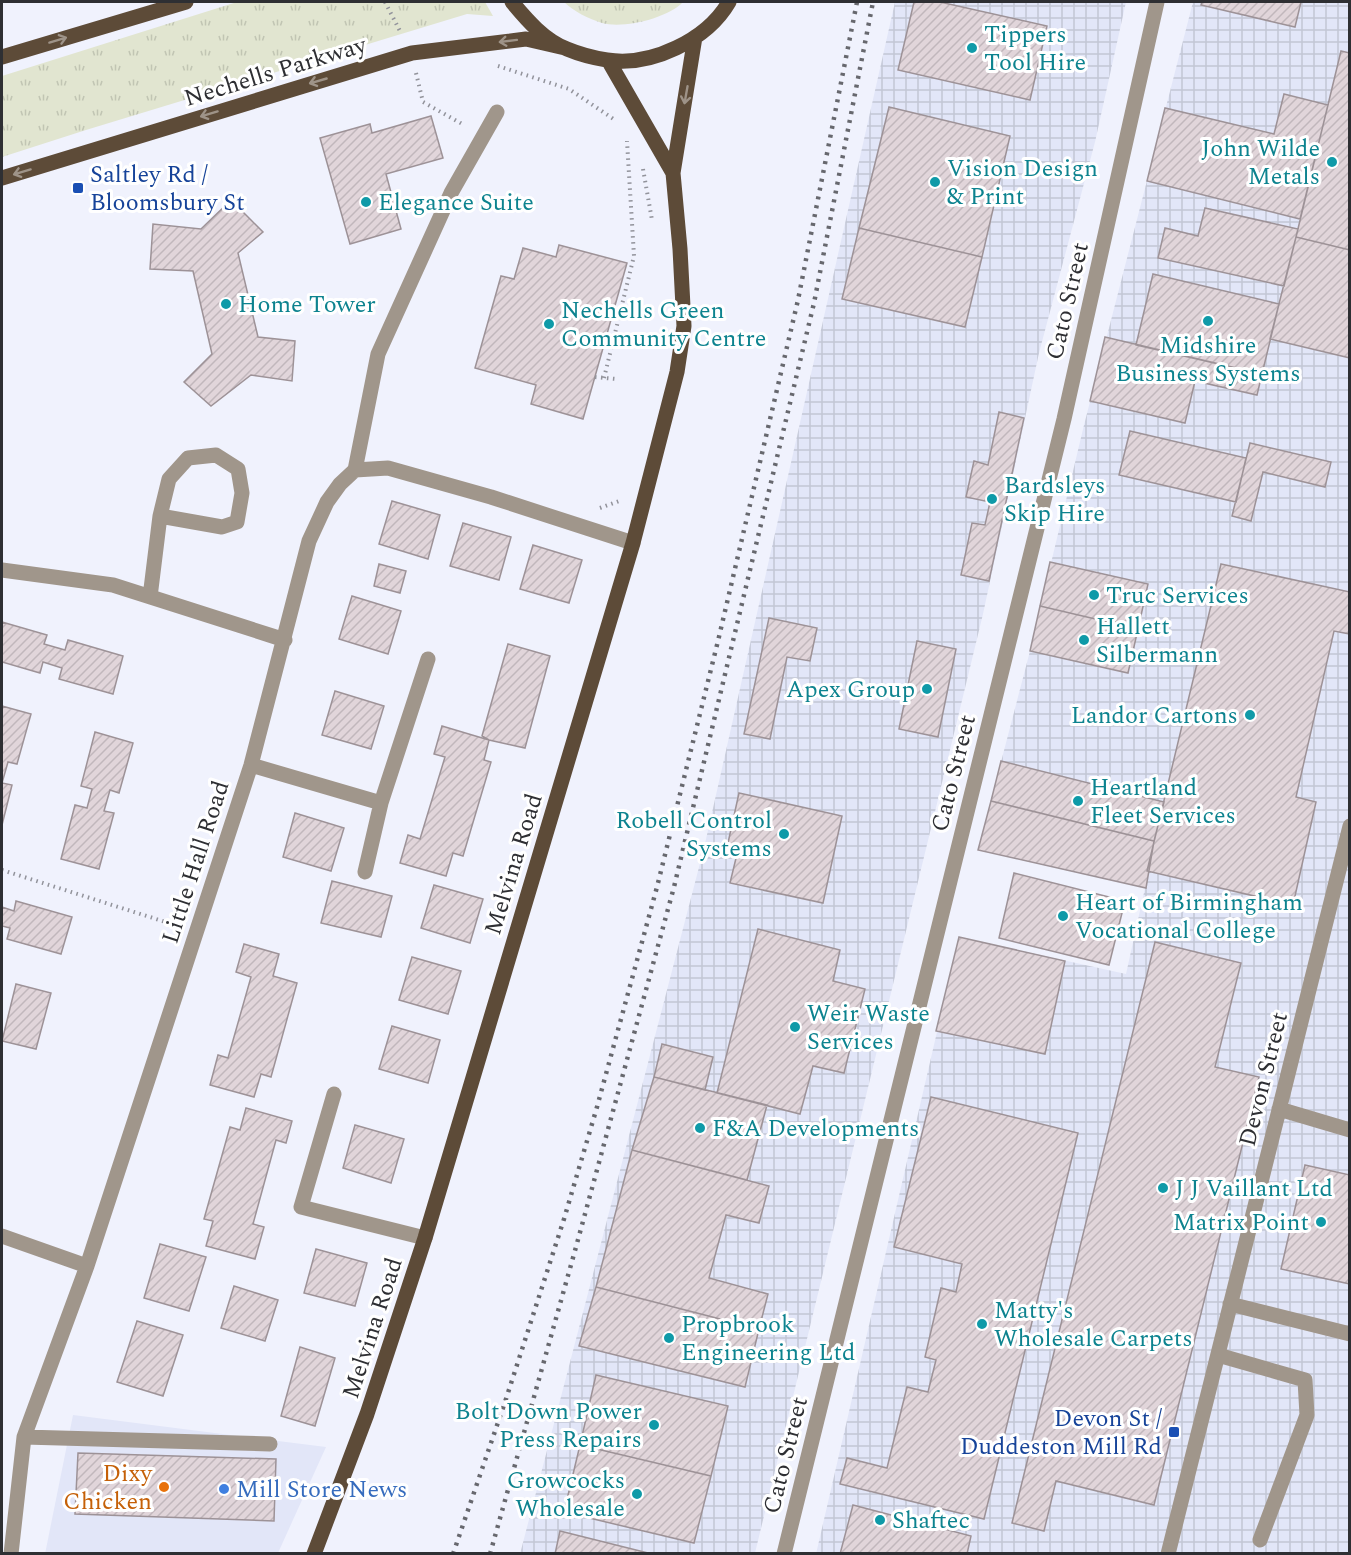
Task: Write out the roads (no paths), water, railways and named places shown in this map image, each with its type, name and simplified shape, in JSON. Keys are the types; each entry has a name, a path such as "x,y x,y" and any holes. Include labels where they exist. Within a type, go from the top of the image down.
{"main road":[{"path":"2,57 186,2"},
{"path":"512,2 531,25 566,48 608,60 639,59 668,51 695,37 724,10 729,2"},
{"name":"Melvina Road","path":"314,1554 367,1414 425,1238 633,543 677,372 684,326 673,173 695,37"},
{"name":"Nechells Parkway","path":"2,178 411,53 526,39 566,48"},
{"name":"Melvina Road","path":"608,60 673,173"}],"street":[{"name":"Cato Street","path":"784,1554 1064,419 1157,2"},
{"path":"497,112 451,194 378,354 355,470 388,468 491,497 633,543"},
{"path":"150,597 160,516 169,479 188,458 216,456 238,469 242,493 237,522 222,527 160,516"},
{"name":"Little Hall Road","path":"11,1554 24,1437 87,1266 251,765 309,541 327,502 340,484 355,470"},
{"path":"2,570 113,585 285,640"},
{"path":"365,872 381,803 428,659"},
{"path":"251,765 381,803"},
{"name":"Devon Street","path":"1168,1554 1350,826"},
{"path":"334,1094 301,1207 425,1238"},
{"path":"1279,1109 1350,1130"},
{"path":"2,1236 87,1266"},
{"path":"1230,1304 1350,1334"},
{"path":"1218,1355 1305,1380 1307,1415 1260,1540"},
{"path":"24,1437 270,1444"}],"railway":[{"path":"453,1554 564,1219 657,887 718,641 798,300 857,2"},
{"path":"490,1554 674,887 814,303 873,2"}],"place":[{"name":"Tippers Tool Hire","path":"972,48"},
{"name":"John Wilde Metals","path":"1332,162"},
{"name":"Vision Design & Print","path":"935,182"},
{"name":"Saltley Rd / Bloomsbury St","path":"78,188"},
{"name":"Elegance Suite","path":"366,202"},
{"name":"Home Tower","path":"226,304"},
{"name":"Midshire Business Systems","path":"1208,321"},
{"name":"Nechells Green Community Centre","path":"549,324"},
{"name":"Bardsleys Skip Hire","path":"992,499"},
{"name":"Truc Services","path":"1094,595"},
{"name":"Hallett Silbermann","path":"1084,640"},
{"name":"Apex Group","path":"927,689"},
{"name":"Landor Cartons","path":"1250,715"},
{"name":"Heartland Fleet Services","path":"1078,801"},
{"name":"Robell Control Systems","path":"784,834"},
{"name":"Heart of Birmingham Vocational College","path":"1063,916"},
{"name":"Weir Waste Services","path":"795,1027"},
{"name":"F&A Developments","path":"700,1128"},
{"name":"J J Vaillant Ltd","path":"1163,1188"},
{"name":"Matrix Point","path":"1321,1222"},
{"name":"Matty's Wholesale Carpets","path":"982,1324"},
{"name":"Propbrook Engineering Ltd","path":"669,1338"},
{"name":"Bolt Down Power Press Repairs","path":"654,1425"},
{"name":"Devon St / Duddeston Mill Rd","path":"1174,1432"},
{"name":"Dixy Chicken","path":"164,1487"},
{"name":"Mill Store News","path":"224,1489"},
{"name":"Growcocks Wholesale","path":"637,1494"},
{"name":"Shaftec","path":"880,1520"}]}
